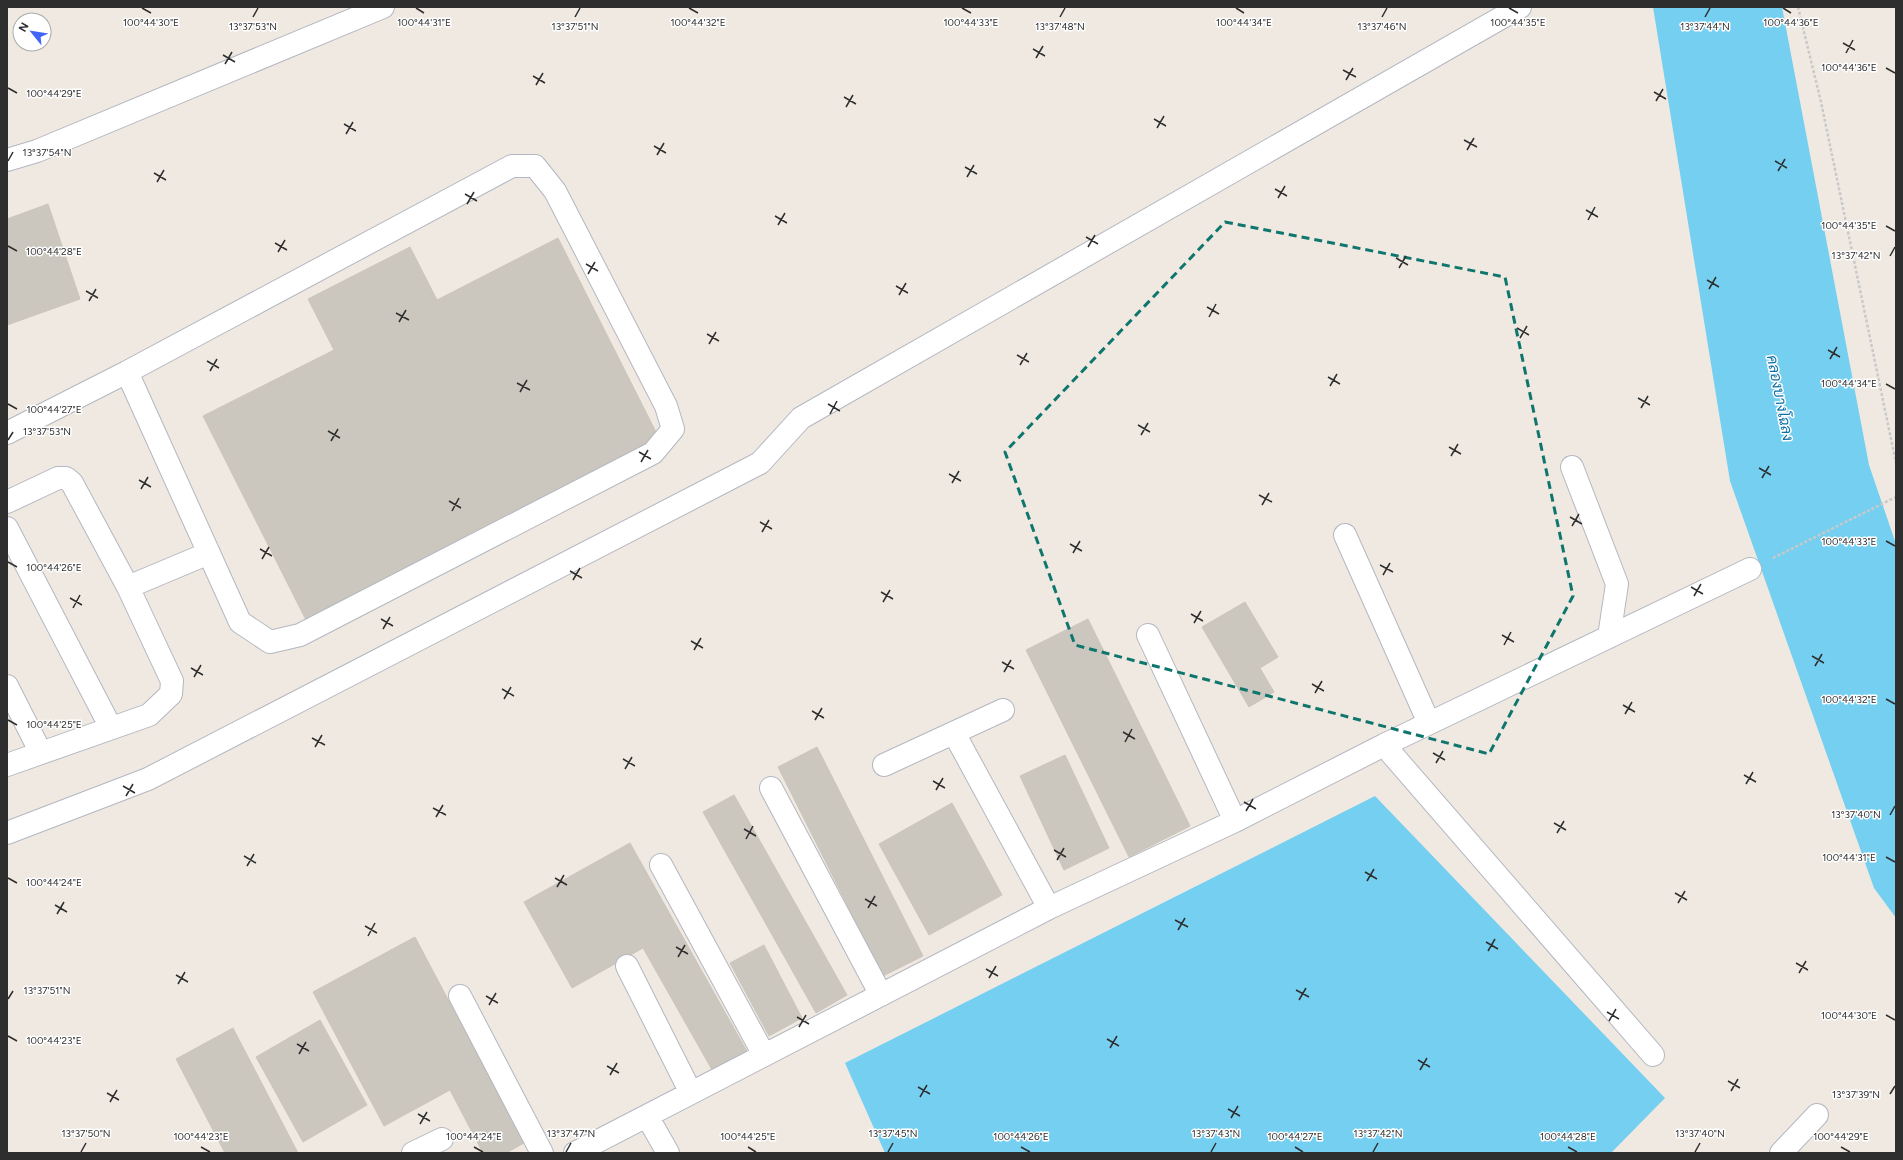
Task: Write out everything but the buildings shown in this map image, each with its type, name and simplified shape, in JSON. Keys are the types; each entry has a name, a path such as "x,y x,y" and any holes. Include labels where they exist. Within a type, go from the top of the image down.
{"lane":[{"path":"7,160 44,148 383,7"},
{"path":"7,833 148,779 760,463 800,418 1520,7"},
{"path":"7,433 127,372 512,166 535,166 556,191 666,406 672,429 653,453 300,635 270,642 240,622 127,372"},
{"path":"1572,467 1617,584 1609,637"},
{"path":"7,502 58,478 66,478 72,483 128,587 172,682 171,694 149,715 7,765"},
{"path":"7,528 111,728"},
{"path":"1345,535 1430,723"},
{"path":"128,587 209,553"},
{"path":"575,1153 1049,908 1235,821 1384,745 1750,569"},
{"path":"1148,635 1235,821"},
{"path":"7,686 41,753"},
{"path":"884,765 1003,710"},
{"path":"954,733 1049,908"},
{"path":"1384,745 1653,1055"},
{"path":"771,788 881,995"},
{"path":"661,864 764,1055"},
{"path":"627,966 691,1093"},
{"path":"460,996 542,1153"},
{"path":"1781,1153 1817,1115"},
{"path":"647,1116 668,1153"},
{"path":"414,1153 442,1139"}],"path":[{"path":"1798,7 1820,102 1896,463"},
{"path":"1750,569 1896,497"}],"highlighted area":[{"path":"1225,222 1505,277 1573,596 1489,754 1075,645 1005,452"}],"water":[{"name":"คลองบางโฉลง","path":"1653,7 1782,7 1869,465 1896,544 1896,918 1874,888 1730,481"},
{"path":"1375,796 1665,1098 1611,1153 885,1153 845,1063"}]}
